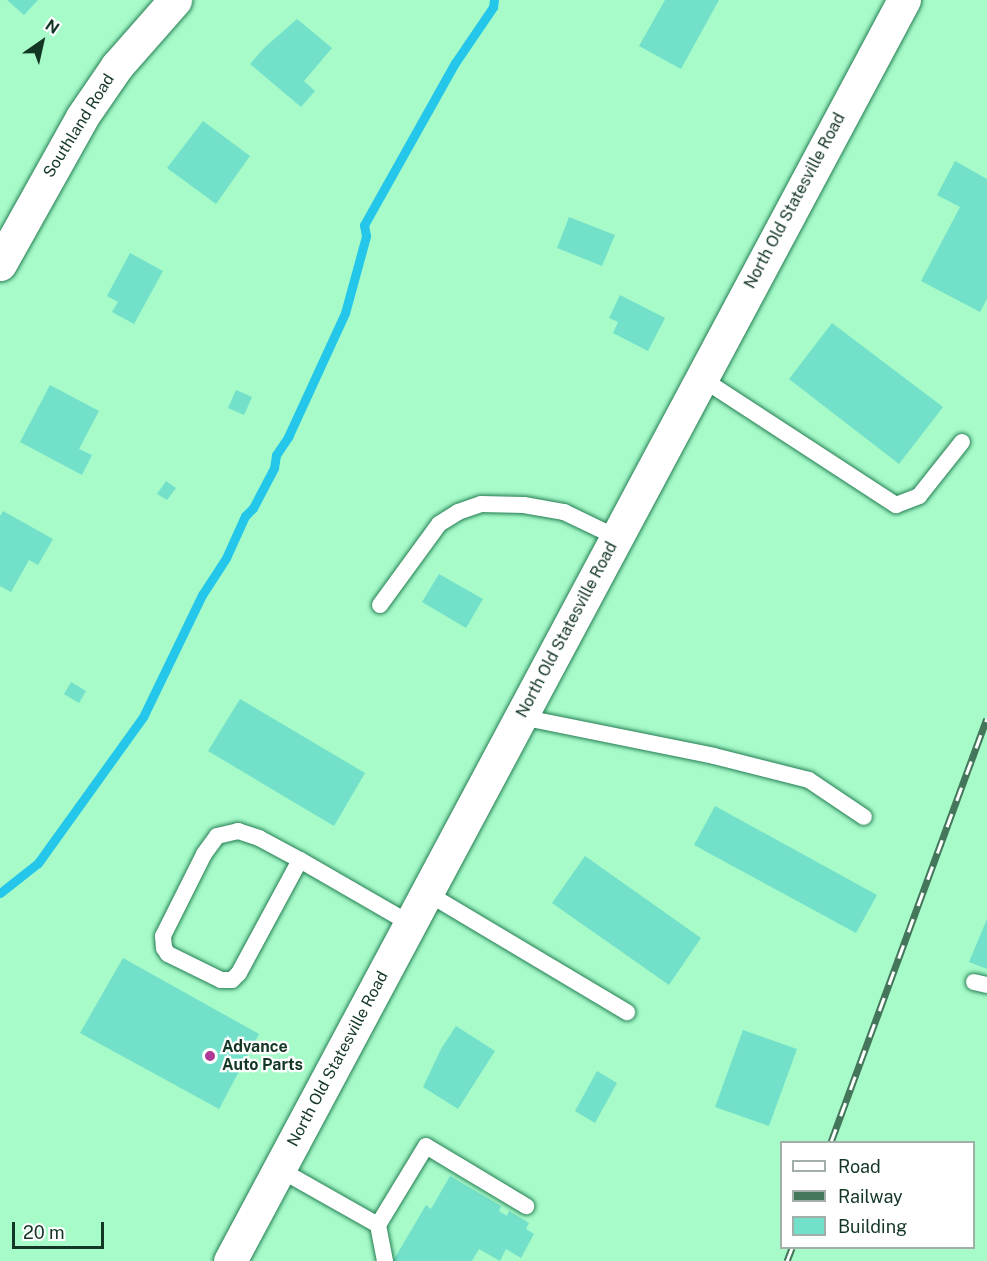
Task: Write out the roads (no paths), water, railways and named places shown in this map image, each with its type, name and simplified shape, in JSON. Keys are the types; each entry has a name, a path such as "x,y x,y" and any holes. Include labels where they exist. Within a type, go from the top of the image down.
{"main road":[{"name":"Southland Road","path":"0,264 82,117 117,66 175,0"},
{"name":"North Old Statesville Road","path":"230,1261 903,0"}],"lane":[{"path":"701,378 896,505 920,496 962,442"},
{"path":"380,605 439,524 458,512 481,504 524,505 564,512 616,537"},
{"path":"521,717 714,756 809,780 864,817"},
{"path":"300,860 239,973 232,980 221,980 168,954 164,948 163,936 204,854 217,836 238,831 259,838 300,860 411,924"},
{"path":"427,893 627,1012"},
{"path":"385,1261 378,1225 426,1146 526,1206"},
{"path":"279,1169 378,1225"}],"waterway":[{"path":"0,893 38,863 143,717 202,595 226,558 245,516 253,508 274,468 276,455 288,437 345,313 366,236 364,225 455,63 493,7 494,0"}],"railway":[{"path":"831,1141 987,719"},
{"path":"787,1261 792,1249"}],"place":[{"name":"Advance Auto Parts","path":"210,1056"}]}
